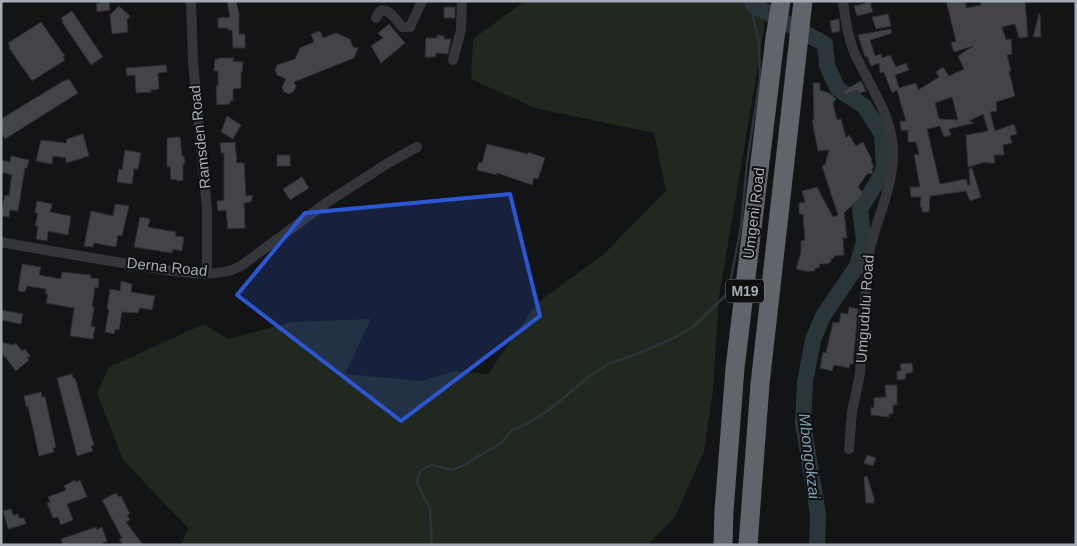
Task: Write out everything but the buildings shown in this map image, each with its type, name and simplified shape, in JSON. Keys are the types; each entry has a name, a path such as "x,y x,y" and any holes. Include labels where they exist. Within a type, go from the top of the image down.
{"highway":[{"name":"Umgeni Road","path":"723,545 736,368 774,38 781,1"},
{"name":"Umgeni Road","path":"748,545 760,384 803,1"}],"street":[{"name":"Ramsden Road","path":"191,1 193,62 207,209 207,273"},
{"path":"376,18 380,11 386,10 402,27 410,27 422,1"},
{"path":"453,60 461,30 462,1"},
{"name":"Umgudulu Road","path":"843,1 854,52 888,121 892,134 894,156 887,191 871,240 868,258 860,374 852,412 849,449"},
{"name":"Derna Road","path":"1,242 187,272 227,271 241,266 326,203 388,163 417,147"}],"highlighted area":[{"path":"510,194 540,316 401,421 237,295 305,213"}],"shaded area":[{"path":"525,1 764,1 764,30 719,297 713,391 704,451 675,517 647,545 180,545 189,529 123,460 97,393 109,367 204,324 228,339 292,322 371,319 345,374 421,381 454,371 488,374 537,303 604,254 666,191 654,133 535,108 471,79 473,39"}],"waterway":[{"name":"Mbongokzai","path":"753,1 753,5 825,44 827,66 838,89 864,106 882,134 884,166 881,176 860,209 864,241 857,266 823,316 813,340 805,382 803,423 818,514 817,545"},
{"path":"432,545 430,509 417,483 420,471 431,465 452,470 464,465 501,443 512,430 527,424 550,409 591,375 610,363 672,339 693,327 728,293 741,227 747,163 760,78 759,43 753,17 753,5"}]}
